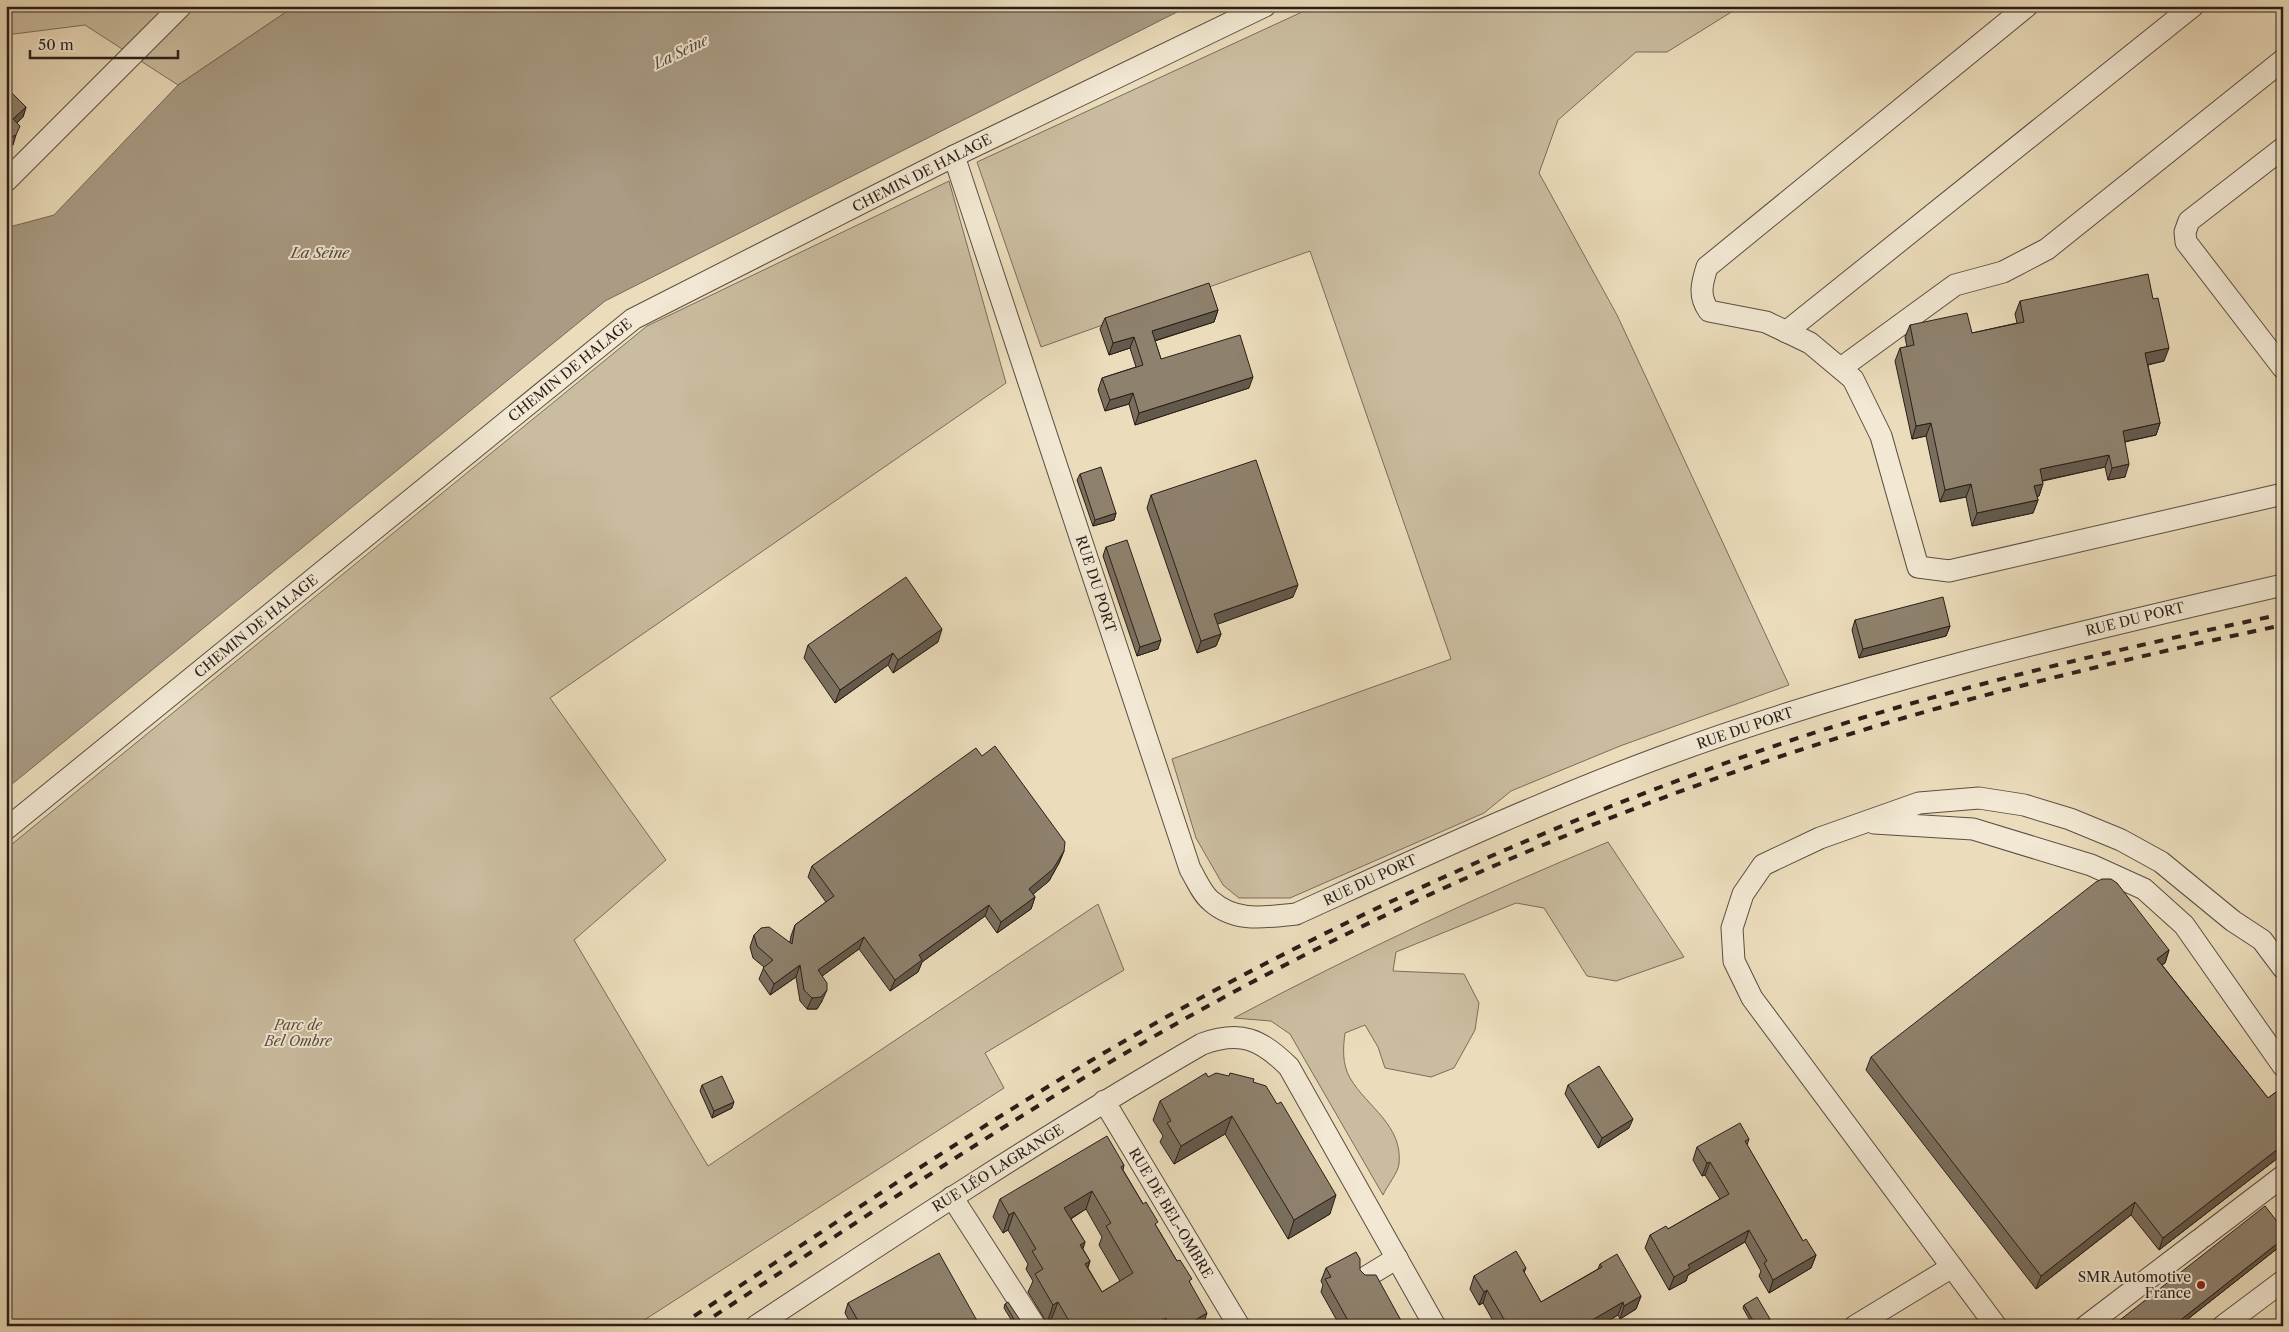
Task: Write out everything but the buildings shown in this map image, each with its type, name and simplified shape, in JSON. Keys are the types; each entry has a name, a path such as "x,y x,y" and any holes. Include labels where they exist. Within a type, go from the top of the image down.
{"street":[{"path":"6,181 181,6"},
{"name":"CHEMIN DE HALAGE","path":"6,829 633,319 954,156 1265,6"},
{"path":"2027,6 1706,267 1701,286 1703,302 1709,311 1766,322 1810,343 1853,379 1880,436 1918,566 1949,572 2283,494"},
{"path":"1786,332 2193,6"},
{"path":"1841,368 1955,284 2003,272 2047,249 2283,60"},
{"path":"2283,148 2189,221 2185,232 2186,242 2283,368"},
{"name":"RUE DU PORT","path":"954,156 1190,868 1210,900 1232,916 1263,918 1296,914 1527,808 1663,756 1801,710 1892,682 2115,624 2283,584"},
{"path":"1996,1326 1752,998 1734,961 1732,928 1742,894 1763,865 1820,838 1919,804 1979,798 2024,805 2070,819 2121,840 2161,862 2233,921 2262,940 2283,968"},
{"path":"1864,822 1973,830 2091,865 2144,889 2184,925 2283,1066"},
{"name":"RUE LÉO LAGRANGE","path":"756,1326 952,1197 1104,1101 1202,1044 1218,1038 1235,1037 1251,1040 1272,1049 1289,1067 1435,1326"},
{"name":"RUE DE BEL-OMBRE","path":"1104,1101 1238,1326"},
{"path":"2086,1326 2283,1176"},
{"path":"952,1197 1035,1326"},
{"path":"1366,1277 1397,1258"},
{"path":"1855,1326 1952,1267"},
{"path":"2223,1326 2283,1281"}],"green space":[{"path":"6,6 295,6 178,85 85,25 6,35"},
{"path":"1315,6 1741,6 1667,52 1636,52 1558,120 1539,173 1617,315 1789,685 1620,746 1511,791 1484,813 1290,898 1239,898 1223,885 1196,838 1172,759 1451,659 1310,251 1041,347 977,162"},
{"name":"Parc de Bel Ombre","path":"949,181 1006,383 550,698 666,860 574,940 708,1166 1098,904 1124,970 985,1053 1004,1088 635,1326 6,1326 6,849 647,326"},
{"path":"1608,842 1684,957 1616,981 1587,976 1544,908 1516,903 1396,952 1393,971 1464,974 1479,1003 1475,1030 1454,1068 1431,1077 1385,1068 1378,1047 1365,1025 1345,1033 1344,1056 1347,1073 1357,1088 1390,1127 1399,1150 1398,1168 1383,1195 1290,1034 1271,1021 1234,1018 1419,926"}],"water":[{"name":"La Seine","path":"295,6 1189,6 605,301 6,789 6,232 13,226 54,215 178,85"}],"railway":[{"path":"679,1326 1005,1113 1138,1033 1206,995 1348,922 1493,855 1716,766 1853,721 2036,670 2283,614"},
{"path":"699,1326 989,1136 1137,1046 1289,963 1361,927 1507,860 1731,773 1883,724 1982,696 2082,671 2283,625"}],"place":[{"name":"SMR Automotive France","path":"2201,1285"}]}
